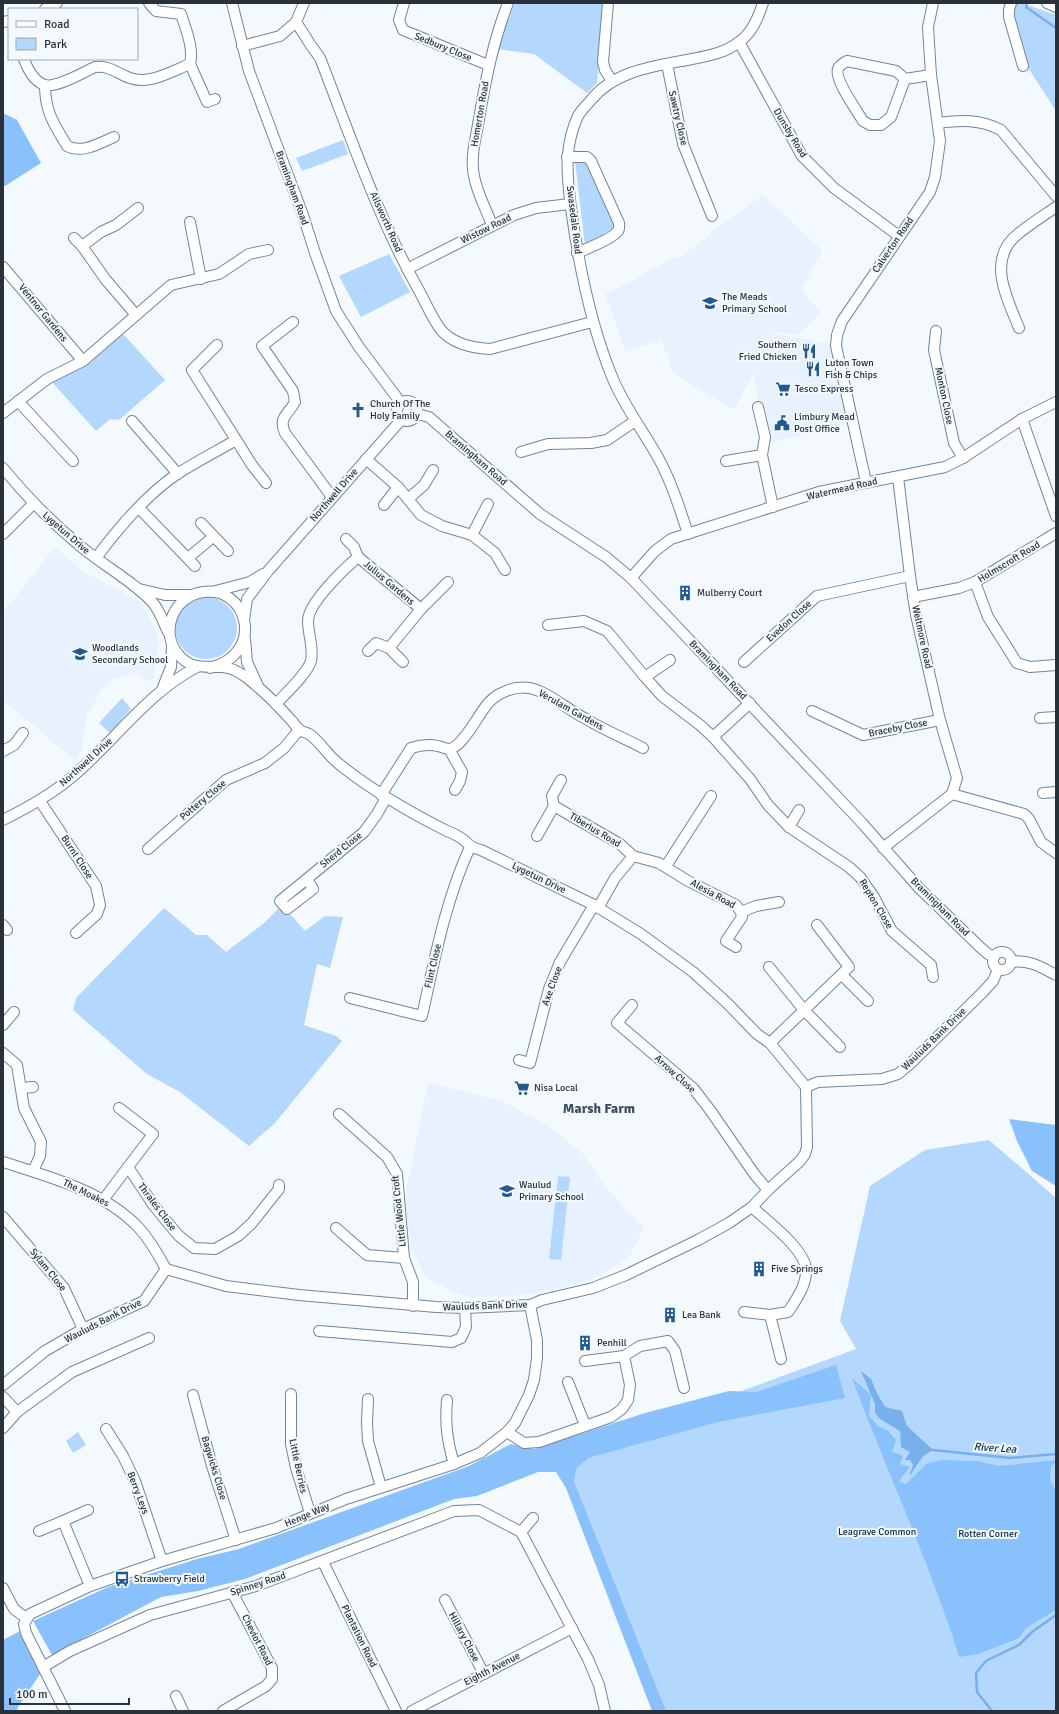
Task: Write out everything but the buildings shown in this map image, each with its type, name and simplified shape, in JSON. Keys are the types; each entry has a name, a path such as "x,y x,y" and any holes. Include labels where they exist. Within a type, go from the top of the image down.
{"street":[{"path":"47,8 57,3"},
{"path":"149,3 156,11 181,14 192,57 190,64 211,100 198,106"},
{"name":"Bramingham Road","path":"232,3 242,46 252,78 303,215 336,311 359,347 401,403"},
{"path":"242,46 280,36 296,22 304,3"},
{"name":"Sedbury Close","path":"404,3 399,20 403,30 488,65"},
{"name":"Homerton Road","path":"492,225 477,188 472,163 488,65 498,28 508,3"},
{"path":"608,3 603,62 605,70 612,81"},
{"name":"Swasedale Road","path":"688,534 679,506 660,461 635,421 613,380 592,322 577,253 570,204 567,157 571,135 579,114 594,96 612,81 624,75 667,64 715,55 739,42 756,23 763,3"},
{"name":"Calverton Road","path":"866,482 840,370 836,346 837,335 842,321 930,192 939,158 940,141 930,75 928,26 932,3"},
{"path":"1011,3 1008,10 1009,17 1023,66"},
{"path":"1047,3 1056,7"},
{"name":"Ailsworth Road","path":"296,22 320,58 369,186 407,269 441,330 457,342 473,348 490,349 592,322"},
{"name":"Dunsby Road","path":"739,42 802,156 834,188 899,236"},
{"path":"24,60 26,66 34,78 45,85 55,84 102,63 131,78 146,80 190,64"},
{"path":"847,61 896,71 905,79 891,116 881,125 870,125 863,121 842,85 838,78 838,70 842,64 847,61"},
{"name":"Sawtry Close","path":"667,64 683,144 712,216"},
{"path":"905,79 930,75"},
{"path":"45,85 45,100 47,109 63,150 93,146 109,135"},
{"path":"938,123 972,120 989,124 1001,130 1056,196"},
{"path":"567,157 587,157 591,161 619,223 617,233 577,253"},
{"name":"Wistow Road","path":"407,269 514,215 536,208 570,204"},
{"path":"1019,328 1000,276 1002,260 1007,245 1017,234 1056,207"},
{"path":"82,246 100,232 116,225 138,208"},
{"path":"190,222 201,279"},
{"path":"74,238 82,246 106,280 136,315"},
{"path":"3,413 47,379 83,361 171,285 219,274 249,254 268,250"},
{"name":"Ventnor Gardens","path":"3,267 83,361"},
{"path":"293,322 262,346 294,390 294,402 284,416 282,422 285,433 332,497"},
{"name":"Monton Close","path":"936,331 934,350 954,443 963,458"},
{"path":"217,345 192,370 252,466 266,483"},
{"path":"18,401 73,461"},
{"path":"407,401 413,403 417,408 417,414 410,421 401,420 397,412 401,403 407,401"},
{"name":"Watermead Road","path":"631,578 655,551 671,539 819,492 945,467 963,458 1022,419 1056,402"},
{"path":"758,407 765,437 762,455 773,507"},
{"name":"Bramingham Road","path":"417,414 429,417 540,514 606,557 631,578 750,703 919,888 981,948 994,957"},
{"path":"1022,419 1056,516"},
{"name":"Northwell Drive","path":"268,571 401,420"},
{"path":"132,421 178,474"},
{"path":"521,452 548,444 591,443 607,440 635,421"},
{"path":"96,558 124,522 164,484 178,474 236,440"},
{"path":"726,461 762,455"},
{"path":"366,459 398,487 421,515 431,521 472,535 494,553 505,570"},
{"name":"Lygetun Drive","path":"3,468 33,504 79,546 138,588 165,595 190,595 205,591 223,595 232,601 240,609 244,620 247,662 260,688"},
{"path":"408,499 424,485 433,470"},
{"name":"Weltmore Road","path":"898,477 916,615 940,720 957,778 952,794"},
{"path":"384,505 398,487"},
{"path":"3,534 33,504"},
{"path":"472,535 488,504"},
{"path":"139,508 195,566"},
{"path":"201,523 228,551"},
{"name":"Holmscroft Road","path":"914,597 959,588 975,582 1056,533"},
{"path":"188,558 213,537"},
{"name":"Julius Gardens","path":"346,538 354,546 358,557 421,609"},
{"name":"Julius Gardens","path":"276,704 307,669 310,662 312,653 308,619 312,606 342,571 358,557"},
{"path":"212,592 250,582 268,571"},
{"path":"244,620 247,599 268,571"},
{"name":"Evedon Close","path":"744,662 817,596 910,576"},
{"name":"Julius Gardens","path":"389,648 421,609 448,582"},
{"path":"975,582 988,617 1017,663 1030,667 1056,665"},
{"path":"138,588 152,602 162,618 171,640"},
{"path":"171,640 170,624 173,612 181,602 190,595"},
{"name":"Repton Close","path":"548,625 584,621 607,631 662,696 700,725 713,737 750,778 768,804 789,827 849,867 860,878 874,897 892,931 930,965 933,976"},
{"name":"Lygetun Drive","path":"210,668 223,664 234,657 241,647 245,635"},
{"name":"Northwell Drive","path":"160,692 171,667 171,640"},
{"name":"Lygetun Drive","path":"171,640 178,654 187,662 197,666 210,668 228,668 238,672 260,688 299,730 310,734 337,763 383,796 415,815 460,837 470,847 481,850 596,906 641,934 693,972 727,1003 761,1038 770,1043 806,1087"},
{"path":"368,651 376,643 389,648 403,662"},
{"path":"645,677 670,660"},
{"name":"Northwell Drive","path":"3,820 40,801 72,777 160,692 182,674 197,666"},
{"name":"Verulam Gardens","path":"450,749 459,744 486,704 494,697 504,692 527,688 539,691 588,721 643,748"},
{"path":"713,737 750,703"},
{"name":"Braceby Close","path":"812,711 863,735 940,720"},
{"path":"1040,718 1056,717"},
{"name":"Pottery Close","path":"148,849 226,780 265,763 284,748 299,730"},
{"path":"3,751 14,745 23,733"},
{"path":"383,796 412,748 431,745 450,749 462,772 460,781 455,790"},
{"path":"537,836 554,806 552,796 561,780"},
{"path":"1043,793 1056,792"},
{"path":"884,848 952,794 1024,814 1029,819 1041,842 1056,853"},
{"name":"Sherd Close","path":"307,879 364,832 377,814 383,796"},
{"path":"666,866 711,796"},
{"name":"Burnt Close","path":"40,801 96,886 100,905 97,914 76,933"},
{"name":"Tiberius Road","path":"554,806 620,844 633,856"},
{"path":"789,827 799,810"},
{"name":"Flint Close","path":"350,998 422,1016 446,912 458,874 470,847"},
{"path":"596,906 615,878 633,856"},
{"name":"Alesia Road","path":"633,856 648,859 666,866 688,881 736,905 741,912 742,917 726,941 736,947"},
{"path":"741,912 756,906 779,902"},
{"name":"Axe Close","path":"519,1060 530,1063 549,990 560,962 596,906"},
{"path":"770,1043 849,967 818,925"},
{"path":"999,952 1005,952 1010,956 1011,962 1007,969 998,970 994,965 994,957 999,952"},
{"path":"1011,962 1026,961 1038,965 1056,975"},
{"path":"769,967 804,1010 840,1047"},
{"name":"Wauluds Bank Drive","path":"4,1382 45,1351 83,1329 144,1301 166,1269 226,1286 413,1306 466,1308 530,1305 542,1300 593,1288 626,1275 698,1240 729,1223 752,1207 792,1168 805,1154 806,1087 818,1082 882,1079 898,1074 983,992 993,981 998,970"},
{"path":"842,974 868,1001"},
{"name":"Arrow Close","path":"632,1005 617,1023 693,1088 755,1175 768,1190"},
{"path":"3,1025 14,1012"},
{"path":"3,1053 17,1065 22,1088 24,1108 41,1142 40,1156 34,1171"},
{"path":"22,1088 33,1087"},
{"path":"103,1200 153,1134 119,1108"},
{"name":"Little Wood Croft","path":"339,1114 386,1158 397,1174 404,1258 413,1282 413,1306"},
{"name":"The Moakes","path":"3,1162 34,1171 79,1188 103,1200 129,1218 139,1228 152,1244 166,1269"},
{"name":"Thrales Close","path":"128,1167 154,1206 178,1235 194,1248 215,1249 238,1236 252,1223 279,1189 279,1185"},
{"path":"744,1312 770,1315 788,1312 804,1285 806,1270 801,1254 752,1207"},
{"name":"Sylam Close","path":"3,1217 64,1288 83,1329"},
{"path":"336,1228 367,1255 404,1258"},
{"name":"Henge Way","path":"26,1618 30,1614 90,1586 162,1561 276,1528 310,1513 381,1487 454,1464 480,1453 507,1432 528,1400 534,1380 537,1358 537,1340 530,1305"},
{"path":"319,1332 452,1342 461,1338 466,1327 466,1308"},
{"path":"770,1315 781,1359"},
{"path":"3,1428 17,1412 72,1372 149,1338"},
{"path":"585,1361 624,1356 640,1346 668,1341 675,1351 684,1388"},
{"path":"507,1432 524,1443 538,1442 610,1417 622,1409 628,1400 630,1385 624,1356"},
{"path":"568,1382 585,1425"},
{"name":"Little Berries","path":"291,1394 291,1444 296,1468 310,1513"},
{"name":"Bagwicks Close","path":"193,1395 212,1466 236,1540"},
{"path":"3,1397 17,1412"},
{"path":"368,1399 368,1441 381,1487"},
{"path":"447,1400 445,1422 446,1434 454,1464"},
{"name":"Berry Leys","path":"106,1429 123,1456 135,1481 162,1561"},
{"path":"39,1531 88,1510"},
{"name":"Spinney Road","path":"43,1667 70,1651 150,1615 256,1586 323,1562 454,1511 479,1510 521,1532"},
{"path":"533,1518 521,1532 588,1659 599,1685 605,1711"},
{"path":"63,1521 90,1586"},
{"name":"Plantation Road","path":"323,1562 396,1711"},
{"path":"4,1592 14,1609 26,1618 24,1624 26,1633 65,1711"},
{"name":"Cheviot Road","path":"223,1711 266,1686 272,1678 272,1668 232,1592"},
{"name":"Hillary Close","path":"445,1600 484,1674"},
{"name":"Eighth Avenue","path":"412,1711 572,1628"},
{"path":"176,1696 183,1711"}],"shaded area":[{"name":"The Meads Primary School","path":"763,195 822,250 801,291 822,312 799,335 775,332 734,410 674,374 661,340 626,352 605,294 677,256 678,258 710,235 711,232"},
{"path":"775,334 832,344 848,424 768,443 753,375"},
{"name":"Woodlands Secondary School","path":"55,547 82,571 141,602 159,637 154,677 146,682 137,671 107,682 86,716 82,749 75,760 3,700 3,613"},
{"name":"Waulud Primary School","path":"428,1083 502,1101 549,1126 583,1154 605,1187 644,1228 629,1258 588,1281 553,1290 520,1295 468,1298 427,1279 410,1246 405,1195"},
{"path":"861,1371 871,1379 885,1407 902,1411 907,1426 933,1450 923,1456 909,1477 913,1465 910,1460 905,1460 910,1452 901,1447 900,1431 880,1419 875,1413 875,1404"}],"green space":[{"path":"515,3 605,3 597,83 587,93 534,54 497,49"},
{"path":"1016,3 1022,3 1056,15 1056,111 1027,66 1014,22"},
{"path":"3,113 17,120 41,163 5,186 3,184"},
{"path":"343,140 348,154 302,171 296,158"},
{"path":"586,160 617,226 585,245 575,162"},
{"path":"389,254 410,292 361,317 339,276"},
{"path":"123,334 165,380 119,420 110,419 96,431 52,382 90,363"},
{"path":"206,597 218,599 228,606 235,616 237,628 235,640 228,650 218,657 206,659 194,657 184,650 177,640 175,628 177,616 184,606 194,599"},
{"path":"122,698 131,709 110,733 99,723"},
{"path":"164,908 196,935 207,935 226,952 263,924 278,909 291,915 305,931 325,916 343,917 330,968 317,964 304,1025 336,1036 342,1041 275,1123 249,1146 180,1092 147,1074 73,1010 76,998"},
{"path":"1009,1119 1056,1125 1056,1186 1032,1171 1017,1141"},
{"name":"Leagrave Common","path":"989,1140 1056,1198 1056,1711 660,1711 559,1458 856,1349 840,1321 870,1186 925,1150"},
{"path":"558,1176 570,1177 561,1260 549,1259"},
{"path":"836,1365 845,1398 718,1422 588,1458 576,1469 574,1482 666,1711 652,1711 566,1488 556,1472 538,1472 477,1496 454,1499 245,1579 198,1591 161,1597 52,1655 33,1621 108,1587 197,1559 239,1549 469,1466 511,1444 534,1449 645,1413 729,1391 756,1392"},
{"name":"Rotten Corner","path":"852,1378 871,1395 869,1416 878,1426 888,1431 896,1440 892,1452 903,1456 900,1464 910,1467 899,1481 906,1484 926,1464 940,1460 978,1461 999,1466 1056,1460 1056,1462 1051,1466 1050,1479 1056,1491 1056,1610 1026,1628 1019,1638 978,1654 959,1657 949,1624 929,1571"},
{"path":"78,1432 86,1445 73,1453 66,1441"},
{"path":"20,1631 42,1671 18,1707 17,1711 3,1711 3,1640"}],"waterway":[{"name":"River Lea","path":"1027,3 1026,7 1056,28"},
{"name":"River Lea","path":"933,1450 1010,1458 1056,1454"},
{"path":"992,1711 977,1692 976,1673 986,1661 1019,1645 1032,1632 1056,1615"}],"place":[{"name":"The Meads Primary School","path":"710,303"},
{"name":"Southern Fried Chicken","path":"809,351"},
{"name":"Luton Town Fish & Chips","path":"813,369"},
{"name":"Tesco Express","path":"783,389"},
{"name":"Church Of The Holy Family","path":"358,410"},
{"name":"Limbury Mead Post Office","path":"782,423"},
{"name":"Mulberry Court","path":"685,593"},
{"name":"Woodlands Secondary School","path":"80,654"},
{"name":"Nisa Local","path":"522,1088"},
{"name":"Waulud Primary School","path":"507,1191"},
{"name":"Five Springs","path":"759,1269"},
{"name":"Lea Bank","path":"670,1315"},
{"name":"Penhill","path":"585,1343"},
{"name":"Strawberry Field","path":"122,1579"}],"district":[{"name":"Marsh Farm","path":"599,1108"}]}
